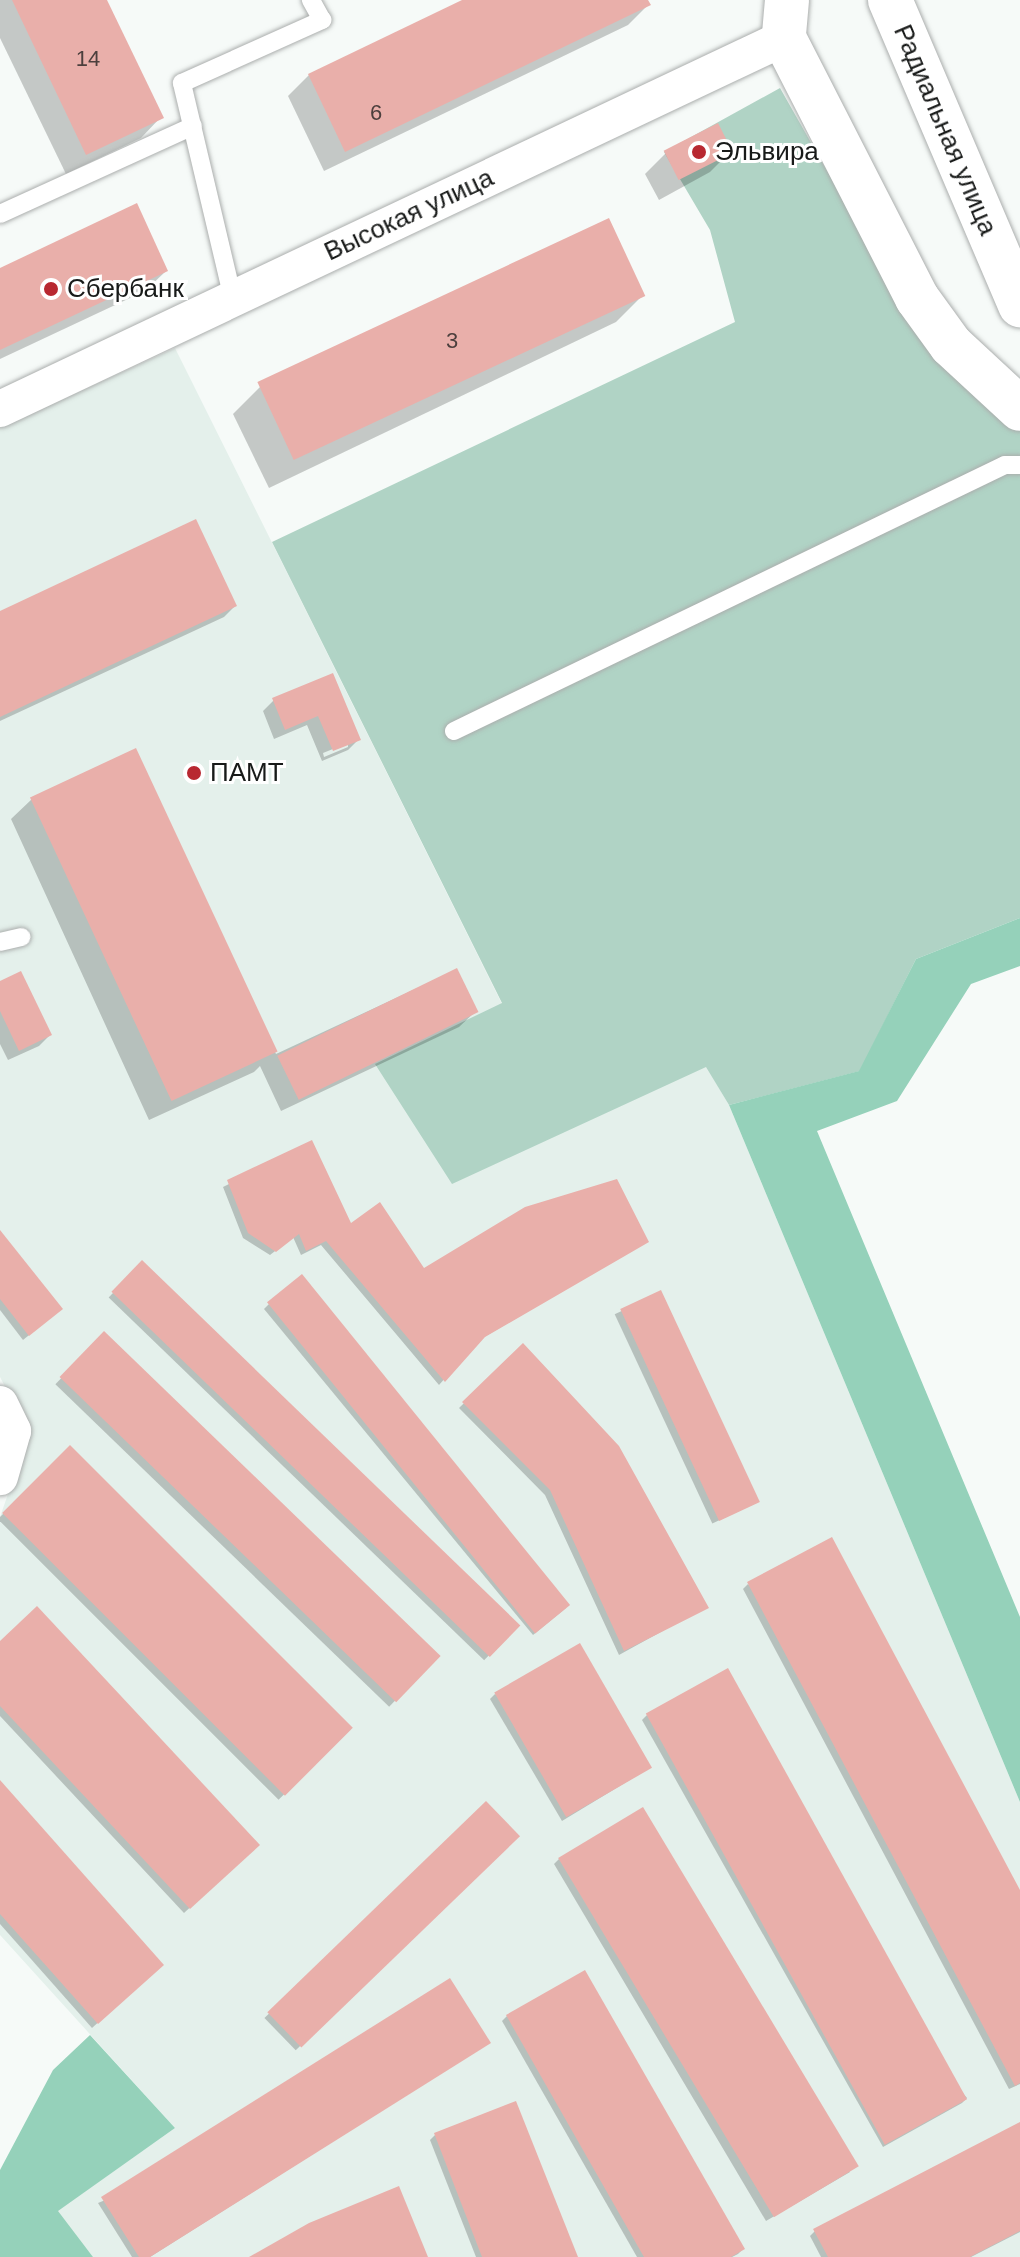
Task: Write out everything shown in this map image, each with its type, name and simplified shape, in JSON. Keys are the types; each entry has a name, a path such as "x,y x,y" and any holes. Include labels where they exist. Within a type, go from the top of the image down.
{"street":[{"name":"Радиальная улица","path":"890,0 1020,305"},
{"name":"Высокая улица","path":"0,409 233,299 786,19"},
{"path":"786,19 917,298 951,345 1020,409"},
{"path":"0,1404 13,1431 0,1477"}],"lane":[{"path":"233,299 182,83 322,20 311,0"},
{"path":"0,214 193,126"},
{"path":"454,731 1005,465 1020,465"},
{"path":"0,942 21,937"}],"shaded area":[{"path":"175,348 502,1004 452,1183 706,1066 729,1105 1020,1802 1020,2257 93,2257 57,2211 175,2128 0,1935 0,1517 22,1454 14,1404 0,1377 0,428"}],"green space":[{"path":"780,88 905,308 1020,431 1020,918 916,959 860,1071 729,1105 706,1067 452,1184 375,1064 502,1003 272,542 735,322 710,230 664,152"},
{"path":"1020,918 1020,966 971,984 897,1101 817,1131 1020,1617 1020,1802 729,1105 859,1071 916,959"},
{"path":"90,2035 175,2128 58,2211 93,2257 0,2257 0,2170 53,2070"}],"building":[{"path":"12,0 107,0 164,118 86,155"},
{"path":"462,0 648,0 651,5 345,152 308,74"},
{"name":"Эльвира","path":"718,123 733,152 679,180 664,151"},
{"path":"137,203 168,271 0,350 0,268"},
{"path":"609,218 645,296 294,460 257,382"},
{"path":"196,519 237,606 0,717 0,611"},
{"path":"333,673 361,740 333,751 318,716 285,730 272,698"},
{"path":"136,748 278,1052 172,1101 30,797"},
{"path":"457,968 478,1012 299,1100 277,1056"},
{"path":"21,971 52,1035 19,1051 0,1011 0,981"},
{"path":"312,1140 351,1223 380,1202 424,1268 525,1207 617,1179 649,1242 485,1337 445,1382 326,1241 306,1251 299,1234 276,1252 248,1233 227,1180"},
{"path":"0,1230 63,1309 29,1336 0,1299"},
{"path":"142,1260 520,1625 490,1657 111,1292"},
{"path":"302,1274 570,1605 535,1633 267,1302"},
{"path":"661,1290 760,1502 719,1521 620,1309"},
{"path":"104,1331 441,1656 396,1702 60,1377"},
{"path":"523,1343 619,1446 709,1608 624,1651 550,1490 462,1402"},
{"path":"70,1445 353,1728 285,1796 2,1513"},
{"path":"832,1537 1020,1890 1020,2083 1015,2086 747,1582"},
{"path":"37,1606 260,1845 190,1909 0,1706 0,1641"},
{"path":"580,1643 652,1768 566,1817 494,1692"},
{"path":"728,1668 967,2099 885,2145 646,1714"},
{"path":"0,1780 164,1965 98,2024 0,1914"},
{"path":"486,1801 520,1836 301,2047 267,2012"},
{"path":"643,1807 859,2166 774,2217 558,1858"},
{"path":"585,1970 745,2249 731,2257 644,2257 506,2015"},
{"path":"450,1978 491,2043 150,2257 139,2257 101,2197"},
{"path":"516,2101 578,2257 482,2257 434,2133"},
{"path":"1020,2122 1020,2231 970,2257 828,2257 813,2229"},
{"path":"399,2186 428,2257 249,2257 309,2223"}],"place":[{"name":"Эльвира","path":"699,152"},
{"name":"Сбербанк","path":"51,289"},
{"name":"ПАМТ","path":"194,773"}]}
